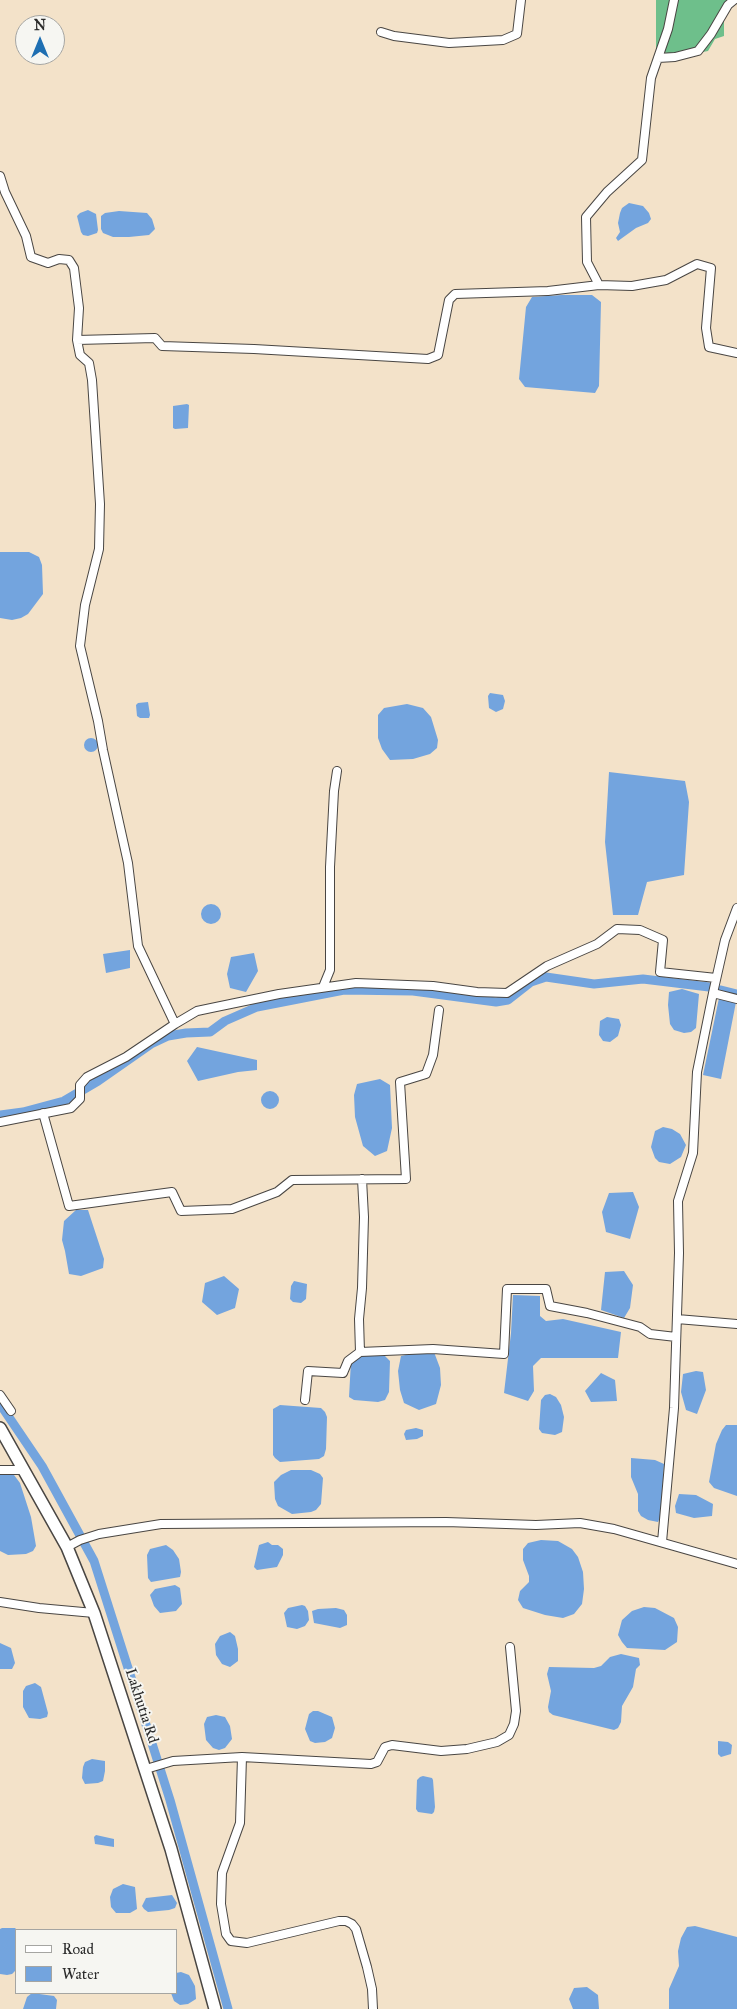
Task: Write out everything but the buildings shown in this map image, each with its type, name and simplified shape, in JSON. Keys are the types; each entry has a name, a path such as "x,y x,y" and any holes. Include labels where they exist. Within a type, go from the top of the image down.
{"street":[{"path":"381,32 402,37 449,43 503,40 517,34 521,0"},
{"path":"599,286 587,262 586,217 607,192 642,160 651,78 668,29 674,0"},
{"path":"658,58 674,57 698,51 711,34 728,5 734,0"},
{"path":"0,176 5,192 26,236 31,257 48,263 70,260 74,268 79,308 77,340 80,355 89,363 92,380 100,504 99,548 85,605 80,646 128,863 138,946 175,1024"},
{"path":"77,340 155,338 162,346 428,359 438,355 449,300 455,294 632,286 666,280 697,264 711,268 706,328 707,341 710,348 737,353"},
{"path":"323,987 330,970 330,867 334,791 337,771"},
{"path":"662,1542 674,1408 680,1253 678,1202 693,1153 697,1072 725,940 737,908"},
{"path":"0,1122 71,1108 80,1099 80,1086 87,1077 126,1057 175,1024 198,1012 279,994 356,983 434,986 477,992 507,993 548,966 597,944 617,929 640,930 663,940 660,972 716,978"},
{"path":"713,993 737,999"},
{"path":"43,1113 69,1206 172,1192 181,1211 232,1209 277,1192 292,1180 406,1179 400,1082 426,1074 433,1055 438,1010"},
{"path":"360,1352 359,1319 364,1217 362,1179"},
{"path":"304,1400 308,1371 342,1373 348,1361 360,1352 433,1349 504,1354 507,1289 546,1289 550,1306 630,1324 640,1327 650,1334 676,1337"},
{"path":"677,1319 737,1324"},
{"path":"0,1395 11,1411"},
{"name":"Lakhutia Rd","path":"0,1428 67,1547 94,1612 171,1849 215,2009"},
{"path":"0,1470 24,1470"},
{"path":"67,1547 99,1534 160,1524 446,1522 536,1525 580,1524 662,1542 737,1564"},
{"path":"0,1602 39,1608 94,1612"},
{"path":"146,1769 173,1761 242,1758 371,1764 377,1762 385,1747 392,1745 441,1751 467,1749 496,1742 509,1735 514,1724 516,1712 510,1647"},
{"path":"242,1758 240,1823 222,1873 221,1883 223,1920 226,1934 231,1940 247,1943 339,1921 346,1921 352,1924 356,1929 367,1967 372,1989 373,2009"}],"green space":[{"path":"656,0 737,0 724,7 724,36 715,39 708,51 683,56 662,52 656,58"}],"water":[{"path":"629,203 643,206 651,219 648,223 636,228 618,241 616,238 620,232 618,223 620,213 622,208"},
{"path":"88,210 96,214 98,230 97,233 88,236 83,235 81,232 77,216"},
{"path":"119,211 147,213 152,219 155,229 149,235 129,237 113,237 103,233 101,229 101,216 105,213"},
{"path":"592,295 601,302 599,386 595,393 525,387 519,379 526,307 532,297"},
{"path":"189,405 188,428 173,428 173,406"},
{"path":"0,552 29,552 39,557 42,565 43,594 28,614 21,618 12,620 0,618"},
{"path":"490,693 503,695 505,701 503,709 496,712 489,708 488,696"},
{"path":"148,702 149,718 140,718 137,716 136,705"},
{"path":"407,704 423,708 431,717 438,740 437,748 430,754 413,759 390,760 382,749 378,738 378,715 384,708"},
{"path":"88,738 94,738 98,745 94,752 88,752 84,748 84,742"},
{"path":"609,772 685,781 689,802 684,875 647,882 638,915 613,915 605,842"},
{"path":"211,904 218,907 221,914 218,921 211,924 204,921 201,914 204,907"},
{"path":"130,950 130,968 106,973 103,954"},
{"path":"254,953 258,971 246,992 230,988 227,974 231,957"},
{"path":"682,989 699,994 696,1028 691,1032 684,1033 674,1030 670,1024 668,1005 669,992"},
{"path":"719,998 736,1002 721,1079 703,1075"},
{"path":"607,1017 619,1019 621,1025 618,1036 610,1042 603,1041 599,1035 600,1021"},
{"path":"197,1047 257,1060 257,1070 238,1072 198,1081 187,1061"},
{"path":"380,1079 390,1085 392,1128 387,1151 375,1156 363,1146 355,1117 354,1095 357,1084"},
{"path":"266,1091 274,1091 279,1096 277,1107 266,1109 261,1104 261,1096"},
{"path":"663,1127 672,1129 680,1134 686,1145 681,1157 670,1164 659,1162 655,1158 651,1147 655,1131"},
{"path":"633,1192 639,1207 630,1239 606,1232 602,1212 609,1193"},
{"path":"76,1210 88,1210 104,1259 103,1268 81,1276 69,1274 62,1240 64,1221"},
{"path":"624,1271 633,1285 630,1308 624,1318 601,1310 605,1272"},
{"path":"224,1276 239,1289 235,1308 217,1315 202,1302 205,1283"},
{"path":"294,1281 307,1284 306,1299 301,1303 293,1302 290,1299 291,1286"},
{"path":"513,1295 540,1296 540,1316 546,1321 563,1319 621,1332 618,1358 541,1358 533,1366 534,1391 528,1401 504,1393"},
{"path":"420,1352 434,1352 440,1368 441,1385 436,1404 419,1410 404,1403 400,1390 398,1371 401,1356"},
{"path":"359,1354 383,1354 390,1361 389,1392 385,1400 378,1402 354,1400 349,1397 351,1361"},
{"path":"696,1371 703,1372 706,1390 697,1414 686,1410 681,1392 683,1374"},
{"path":"601,1373 615,1380 617,1401 591,1402 585,1391"},
{"path":"550,1394 556,1397 561,1405 564,1417 562,1432 555,1435 542,1433 539,1429 541,1400 545,1395"},
{"path":"280,1405 321,1408 325,1412 327,1417 324,1456 319,1459 280,1462 275,1458 273,1455 273,1409"},
{"path":"726,1425 737,1425 737,1496 714,1488 709,1482 716,1444"},
{"path":"416,1428 423,1430 423,1436 417,1439 406,1440 404,1434 406,1430"},
{"path":"631,1458 655,1460 664,1464 661,1515 658,1522 648,1520 641,1516 638,1511 638,1494 631,1477"},
{"path":"291,1470 311,1470 320,1474 323,1478 321,1504 316,1510 292,1514 278,1506 275,1499 274,1482 281,1475"},
{"path":"0,1475 14,1475 20,1483 31,1517 36,1546 33,1551 26,1554 8,1555 0,1551"},
{"path":"679,1494 696,1495 713,1504 712,1516 694,1518 676,1513 675,1506"},
{"path":"541,1540 558,1541 572,1549 578,1557 583,1572 584,1589 582,1604 574,1614 563,1618 523,1608 518,1600 520,1591 529,1582 529,1576 523,1560 523,1549 528,1543"},
{"path":"268,1542 272,1545 278,1545 283,1549 283,1555 277,1567 257,1570 254,1567 259,1545"},
{"path":"166,1545 173,1550 179,1559 180,1577 151,1582 148,1578 147,1555 150,1549"},
{"path":"175,1585 180,1588 182,1604 176,1611 160,1613 154,1606 150,1595 155,1589"},
{"path":"302,1605 308,1611 309,1620 305,1626 297,1629 287,1627 284,1613 288,1608"},
{"path":"644,1607 655,1608 674,1618 678,1627 677,1642 665,1650 627,1648 618,1635 622,1620 632,1611"},
{"path":"336,1608 344,1610 347,1615 347,1625 340,1628 314,1623 312,1611"},
{"path":"230,1632 235,1636 238,1661 230,1667 222,1664 216,1655 215,1644 220,1636"},
{"path":"0,1643 11,1648 15,1663 12,1669 0,1669"},
{"path":"621,1654 639,1658 640,1665 636,1669 633,1687 622,1706 621,1722 618,1728 614,1730 553,1715 549,1712 551,1691 547,1674 549,1667 594,1668 601,1666 610,1657"},
{"path":"35,1683 41,1687 48,1713 47,1717 40,1719 29,1718 23,1707 23,1691 26,1686"},
{"path":"313,1711 318,1711 332,1717 335,1728 332,1738 325,1742 315,1743 310,1741 305,1729 309,1714"},
{"path":"216,1715 225,1717 230,1726 232,1739 225,1748 219,1750 213,1748 206,1740 204,1724 207,1717"},
{"path":"718,1741 728,1742 732,1745 731,1754 721,1757 718,1754"},
{"path":"92,1759 105,1761 103,1781 85,1784 82,1778 83,1767 85,1762"},
{"path":"423,1776 433,1780 435,1807 432,1814 418,1812 416,1809 417,1780"},
{"path":"96,1835 114,1839 114,1847 95,1844 94,1837"},
{"path":"123,1884 135,1887 137,1909 130,1913 116,1913 111,1907 110,1897 113,1889"},
{"path":"172,1895 177,1903 175,1908 148,1912 142,1906 146,1898"},
{"path":"695,1926 737,1937 737,2009 669,2009 669,1989 679,1966 678,1951 681,1938 687,1927"},
{"path":"0,1929 16,1929 15,1971 12,1974 0,1974"},
{"path":"178,1973 189,1975 195,1986 196,1999 188,2004 180,2005 174,2001 171,1994 178,1994"},
{"path":"587,1987 598,1995 599,2009 573,2009 569,1999 574,1988"},
{"path":"31,1994 54,1996 57,2000 56,2009 23,2009 27,1997"}],"waterway":[{"path":"0,1115 23,1112 64,1101 98,1081 151,1044 168,1036 210,1032 225,1021 257,1007 344,990 413,991 496,1002 508,1000 531,982 546,977 594,984 643,979 709,987"},
{"path":"720,990 737,994"},
{"path":"0,1404 42,1466 94,1561 170,1800 228,2009"}]}
